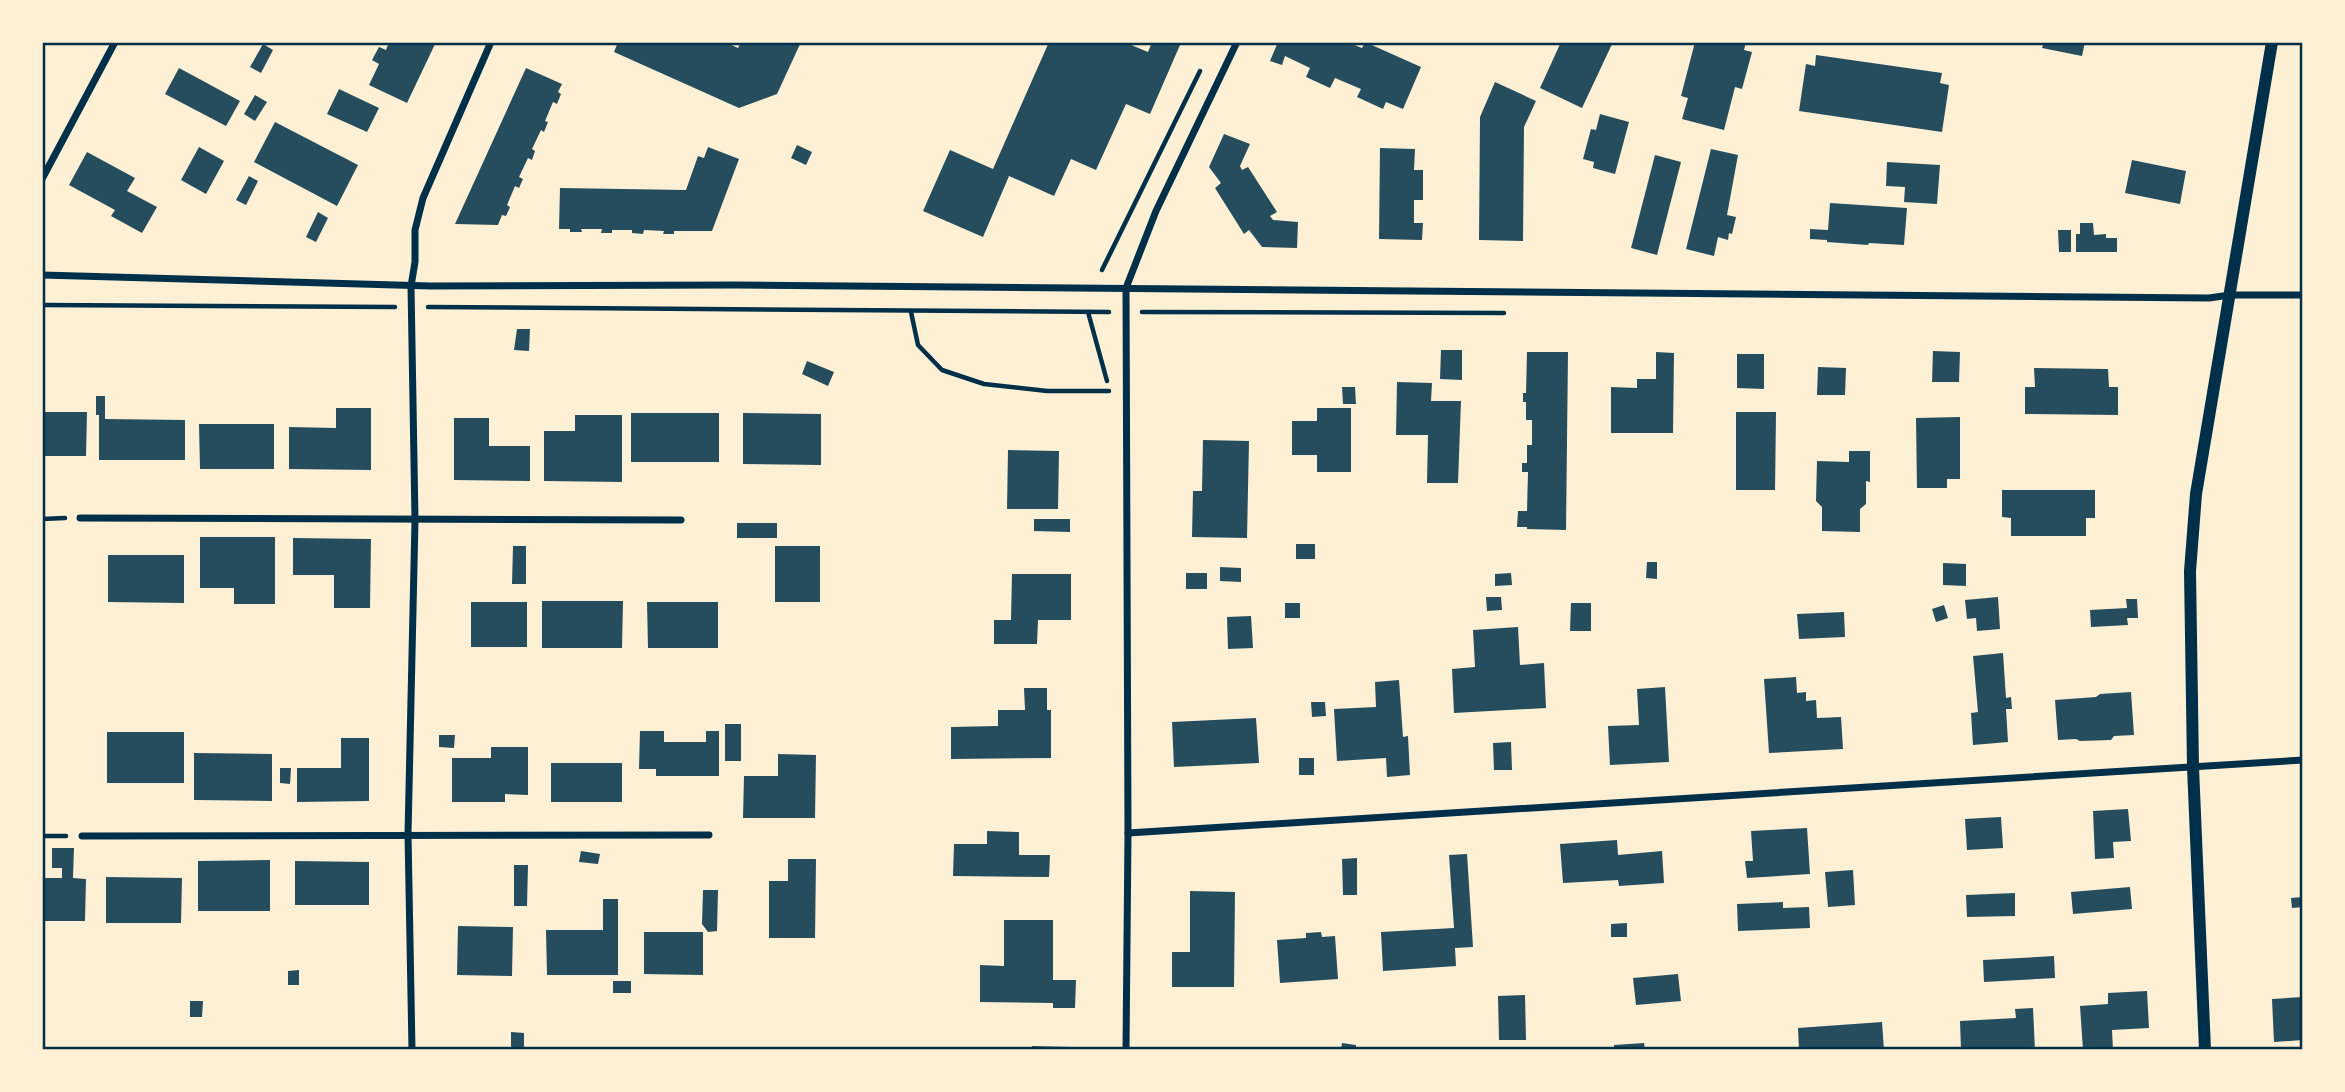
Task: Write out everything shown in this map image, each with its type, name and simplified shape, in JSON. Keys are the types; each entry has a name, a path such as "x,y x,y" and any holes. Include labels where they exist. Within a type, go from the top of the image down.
{"street":[{"path":"42,179 115,42"},
{"path":"412,1050 408,834 415,520 411,286 415,262 415,230 423,198 491,42"},
{"path":"1126,1050 1126,288 1156,211 1237,42"},
{"path":"2205,1050 2193,767 2190,571 2196,494 2273,42"},
{"path":"42,275 411,286 1126,288 2209,298 2230,295 2303,295"},
{"path":"80,518 681,520"},
{"path":"1128,833 2303,760"},
{"path":"82,836 709,835"}],"path":[{"path":"1093,288 1204,62"},
{"path":"911,312 918,345 942,370 984,384 1046,391 1110,391"}],"building":[{"path":"389,42 436,42 407,103 369,85 379,64 372,60 379,47 386,50"},
{"path":"618,42 714,42 720,45 725,42 738,48 741,42 801,42 777,94 739,108 614,52"},
{"path":"1049,42 1124,42 1148,52 1152,42 1174,42 1180,45 1150,114 1126,104 1096,170 1071,159 1054,196 1009,176 983,237 923,211 950,150 993,169"},
{"path":"1278,42 1347,42 1362,48 1365,42 1421,67 1403,109 1386,102 1383,109 1357,97 1361,89 1335,78 1330,88 1306,77 1310,68 1285,56 1282,65 1270,61"},
{"path":"1561,42 1613,42 1582,108 1540,88"},
{"path":"1695,42 1746,42 1744,50 1752,52 1742,89 1735,87 1724,130 1682,119 1688,98 1681,96"},
{"path":"2044,42 2085,42 2082,56 2042,48"},
{"path":"263,44 273,50 261,73 250,67"},
{"path":"1816,55 1942,73 1940,83 1949,85 1942,132 1799,111 1806,64 1815,66"},
{"path":"179,68 240,101 226,126 165,94"},
{"path":"526,68 562,84 557,104 553,102 545,121 548,122 544,132 541,130 532,149 535,151 532,160 528,158 519,177 523,179 519,188 515,186 507,205 510,207 506,216 502,215 498,225 455,224"},
{"path":"1495,82 1536,101 1524,127 1523,241 1479,240 1480,117"},
{"path":"339,89 379,108 367,132 327,114"},
{"path":"255,95 267,102 255,121 244,114"},
{"path":"1600,114 1629,122 1615,174 1593,168 1594,162 1583,159 1591,129 1596,130"},
{"path":"275,122 358,165 337,206 254,162"},
{"path":"1224,134 1250,144 1240,166 1242,170 1248,167 1277,212 1270,216 1273,220 1298,222 1297,248 1262,247 1249,230 1244,234 1215,188 1221,183 1209,167"},
{"path":"797,145 812,152 806,165 791,158"},
{"path":"199,147 224,161 206,194 181,180"},
{"path":"708,147 739,159 712,231 674,231 674,234 663,234 664,231 644,230 643,234 632,233 632,230 601,233 602,229 570,232 570,229 559,229 560,188 686,190 698,156 704,158"},
{"path":"1380,148 1415,149 1414,170 1423,170 1423,200 1414,200 1414,223 1423,223 1422,240 1379,239"},
{"path":"1711,149 1738,155 1727,215 1736,217 1732,234 1729,233 1728,240 1718,237 1714,256 1686,249"},
{"path":"87,152 135,178 127,191 157,207 142,233 111,216 115,210 69,185"},
{"path":"1655,155 1681,162 1657,255 1631,248"},
{"path":"2132,160 2186,171 2180,204 2125,193"},
{"path":"1887,162 1940,165 1937,204 1904,202 1905,187 1886,186"},
{"path":"249,176 258,181 246,205 236,200"},
{"path":"1830,203 1907,208 1904,245 1868,245 1810,239 1810,229 1828,230"},
{"path":"318,212 328,218 316,242 306,237"},
{"path":"2080,223 2093,223 2094,235 2106,234 2106,238 2117,238 2117,252 2076,252 2076,234 2080,234"},
{"path":"2058,230 2071,230 2071,252 2059,252"},
{"path":"517,329 530,329 529,351 514,350"},
{"path":"1441,350 1462,350 1462,380 1440,379"},
{"path":"1933,351 1960,352 1959,382 1932,382"},
{"path":"1527,352 1568,352 1566,530 1517,527 1518,511 1527,511 1528,472 1522,472 1522,463 1527,463 1527,445 1532,445 1532,420 1526,420 1526,402 1523,402 1523,393 1526,393"},
{"path":"1656,352 1674,353 1673,433 1611,433 1611,387 1637,388 1637,379 1656,379"},
{"path":"1737,354 1764,354 1764,389 1737,388"},
{"path":"807,361 834,372 828,386 802,374"},
{"path":"1818,367 1846,368 1845,395 1817,395"},
{"path":"2034,368 2108,369 2109,387 2118,387 2118,415 2025,414 2025,387 2035,387"},
{"path":"1397,382 1432,383 1431,401 1461,401 1458,483 1427,483 1428,435 1396,435"},
{"path":"1342,387 1355,387 1356,404 1343,404"},
{"path":"96,396 105,396 105,419 185,420 185,460 99,460 99,415 96,415"},
{"path":"336,408 371,408 371,470 289,469 289,427 336,428"},
{"path":"1317,408 1351,408 1351,472 1317,472 1317,455 1292,455 1292,421 1317,421"},
{"path":"42,412 87,412 86,456 42,456"},
{"path":"1736,412 1776,412 1775,490 1736,490"},
{"path":"631,413 719,413 719,462 631,462"},
{"path":"743,413 821,414 821,465 743,464"},
{"path":"575,415 622,415 622,482 544,481 544,431 575,431"},
{"path":"1960,417 1960,479 1947,479 1947,488 1917,488 1916,418"},
{"path":"454,418 489,418 489,446 530,446 530,481 454,480"},
{"path":"199,424 274,424 274,469 200,469"},
{"path":"1203,440 1249,441 1247,538 1192,537 1193,491 1202,491"},
{"path":"1008,450 1059,451 1058,509 1007,509"},
{"path":"1849,451 1870,451 1870,482 1866,481 1866,504 1860,509 1860,532 1822,531 1822,507 1816,501 1817,461 1849,462"},
{"path":"2002,490 2095,490 2095,518 2086,518 2086,536 2011,536 2011,518 2002,517"},
{"path":"1034,519 1070,519 1070,532 1034,531"},
{"path":"737,523 777,523 777,538 737,538"},
{"path":"200,537 275,537 275,604 234,604 234,588 200,588"},
{"path":"293,538 371,539 370,608 334,608 334,575 293,575"},
{"path":"1296,544 1315,544 1315,559 1296,559"},
{"path":"513,546 526,546 526,584 512,584"},
{"path":"775,546 820,546 820,602 775,602"},
{"path":"108,555 184,555 184,603 108,602"},
{"path":"1647,562 1657,562 1657,579 1646,578"},
{"path":"1943,563 1966,564 1966,586 1943,585"},
{"path":"1220,567 1241,568 1241,582 1220,581"},
{"path":"1186,573 1207,573 1207,589 1186,589"},
{"path":"1511,573 1512,585 1495,586 1495,574"},
{"path":"1012,574 1071,574 1071,620 1038,620 1037,644 994,644 994,620 1011,620"},
{"path":"1486,597 1501,597 1502,610 1487,611"},
{"path":"1998,597 2000,629 1977,631 1976,618 1967,619 1965,600"},
{"path":"2126,599 2137,599 2138,618 2127,618 2128,625 2091,627 2090,610 2127,608"},
{"path":"542,601 623,601 622,648 542,648"},
{"path":"471,602 527,602 527,647 471,647"},
{"path":"647,602 718,602 718,648 648,648"},
{"path":"1285,603 1300,603 1300,618 1285,618"},
{"path":"1571,603 1591,603 1591,631 1570,631"},
{"path":"1944,605 1948,618 1936,622 1932,609"},
{"path":"1844,612 1845,637 1799,639 1797,614"},
{"path":"1251,616 1253,648 1228,649 1227,617"},
{"path":"1518,627 1520,665 1544,663 1546,708 1454,713 1452,669 1475,667 1473,630"},
{"path":"2003,653 2006,698 2011,697 2012,709 2006,709 2008,742 1973,745 1971,713 1978,712 1973,656"},
{"path":"1796,677 1797,693 1806,692 1806,701 1816,700 1817,718 1841,717 1843,749 1769,753 1764,679"},
{"path":"1399,680 1403,737 1408,736 1410,775 1387,777 1386,758 1337,761 1334,709 1376,707 1375,682"},
{"path":"1665,687 1669,762 1610,765 1608,726 1639,725 1637,689"},
{"path":"1024,688 1047,688 1047,710 1051,710 1051,758 951,759 951,727 998,726 998,710 1025,710"},
{"path":"2131,692 2134,735 2114,736 2111,740 2058,740 2055,700"},
{"path":"1311,702 1325,702 1326,716 1312,717"},
{"path":"1256,718 1259,763 1174,767 1172,722"},
{"path":"725,724 741,724 741,761 725,761"},
{"path":"640,731 664,731 664,742 706,742 706,731 719,731 719,776 656,776 656,769 639,769"},
{"path":"107,732 184,732 184,783 107,783"},
{"path":"439,735 455,735 454,748 439,747"},
{"path":"341,738 369,738 369,801 297,802 297,768 341,768"},
{"path":"1511,742 1512,770 1494,770 1493,743"},
{"path":"491,747 528,747 528,795 505,794 505,802 452,802 452,758 491,758"},
{"path":"194,753 272,754 272,801 194,800"},
{"path":"778,754 816,755 815,818 743,818 744,776 778,776"},
{"path":"1299,758 1314,758 1314,775 1299,775"},
{"path":"551,763 622,763 622,802 551,802"},
{"path":"280,768 291,768 290,784 280,783"},
{"path":"2128,809 2131,841 2113,842 2114,858 2095,859 2093,811"},
{"path":"2001,817 2003,848 1967,850 1965,819"},
{"path":"1807,828 1810,874 1747,878 1745,861 1753,861 1751,831"},
{"path":"987,831 1019,832 1019,855 1050,855 1049,877 953,876 954,844 987,844"},
{"path":"1617,840 1618,855 1662,851 1664,883 1619,886 1618,880 1563,883 1560,844"},
{"path":"52,848 74,848 73,878 86,879 85,921 42,921 42,878 62,878 62,868 52,868"},
{"path":"581,851 600,854 598,864 579,862"},
{"path":"1467,854 1473,947 1455,948 1456,966 1383,971 1381,932 1454,928 1449,855"},
{"path":"1357,858 1357,895 1343,895 1342,859"},
{"path":"788,859 816,859 815,938 769,938 769,881 788,881"},
{"path":"270,860 270,911 198,911 198,861"},
{"path":"295,861 369,862 369,905 295,905"},
{"path":"514,865 528,865 527,906 514,906"},
{"path":"1853,870 1855,905 1828,907 1825,872"},
{"path":"106,877 182,878 181,923 106,923"},
{"path":"2130,887 2132,909 2073,914 2071,892"},
{"path":"703,890 718,890 717,931 708,932 702,924"},
{"path":"1190,891 1235,892 1234,987 1172,987 1172,952 1190,952"},
{"path":"2015,893 2015,916 1967,917 1966,895"},
{"path":"2303,897 2303,907 2292,908 2291,898"},
{"path":"603,899 618,899 618,975 547,975 546,930 603,930"},
{"path":"1783,902 1783,908 1809,907 1810,928 1738,931 1737,904"},
{"path":"1004,920 1053,920 1053,980 1076,980 1075,1008 1053,1008 1053,1003 980,1002 980,965 1004,966"},
{"path":"1627,923 1627,937 1611,937 1611,924"},
{"path":"458,926 513,927 512,976 457,975"},
{"path":"644,932 703,932 703,975 644,974"},
{"path":"1321,932 1322,937 1335,936 1338,979 1280,983 1277,940 1306,938 1306,933"},
{"path":"2054,956 2055,978 1984,982 1983,960"},
{"path":"299,970 299,985 288,985 288,971"},
{"path":"1678,974 1681,1001 1636,1005 1633,978"},
{"path":"613,981 631,981 631,993 613,993"},
{"path":"2147,991 2149,1028 2112,1030 2113,1050 2083,1050 2080,1006 2108,1004 2108,993"},
{"path":"1525,995 1526,1040 1499,1040 1498,996"},
{"path":"2303,997 2303,1040 2274,1042 2272,999"},
{"path":"190,1001 203,1001 202,1017 190,1017"},
{"path":"2033,1008 2035,1050 1961,1050 1960,1021 2016,1018 2015,1009"},
{"path":"1882,1022 1884,1050 1799,1050 1798,1028"},
{"path":"511,1032 524,1033 524,1049 511,1049"},
{"path":"1342,1043 1356,1045 1356,1050 1341,1050"},
{"path":"1644,1043 1645,1050 1614,1050 1614,1045"},
{"path":"1032,1046 1071,1047 1071,1050 1032,1050"}]}
